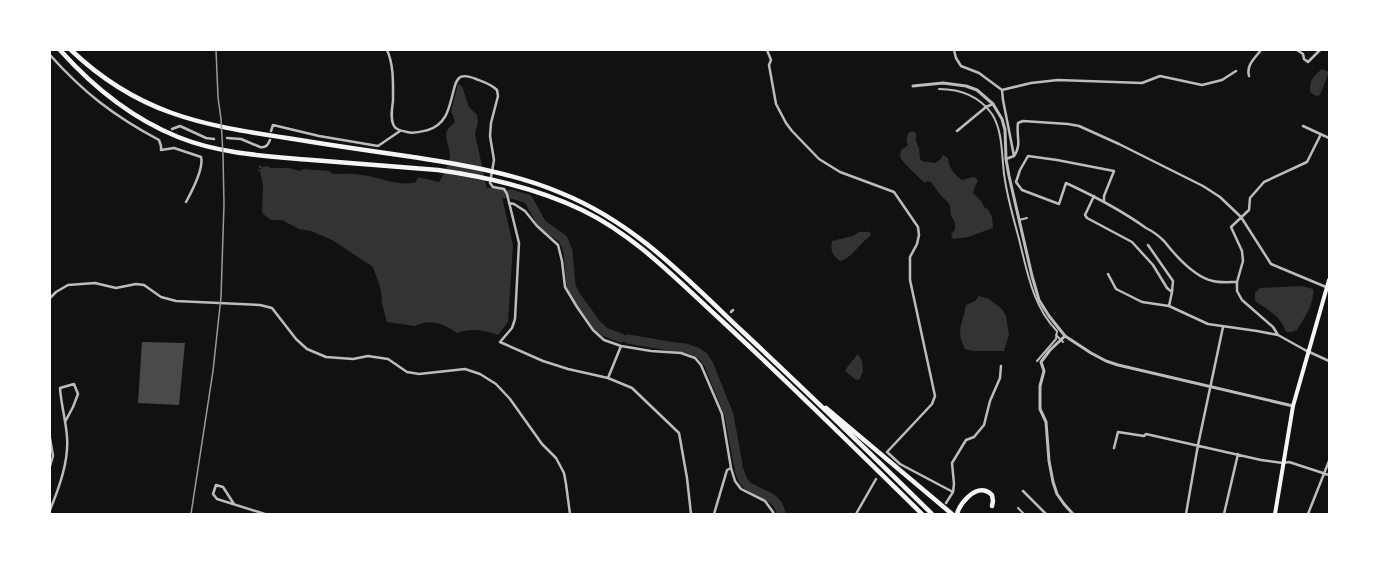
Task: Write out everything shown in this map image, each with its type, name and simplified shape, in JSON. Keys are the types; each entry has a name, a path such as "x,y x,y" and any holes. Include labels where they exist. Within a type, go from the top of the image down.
{"highway":[{"path":"60,50 99,90 124,108 162,130 191,142 216,149 270,156 438,170 495,179 541,193 583,210 621,233 667,270 760,357 922,514"},
{"path":"70,50 101,76 116,86 146,103 178,116 244,132 439,161 497,172 544,186 586,204 627,228 673,266 932,514"},
{"path":"818,404 822,405 834,414 951,514"},
{"path":"957,514 960,505 969,496 980,491 986,491 992,494 992,506"}],"main road":[{"path":"1275,514 1294,406 1329,280"}],"street":[{"path":"387,50 393,77 392,119 394,127 400,131 413,133 422,132 431,129 442,122 447,115 456,82 460,76 472,77 493,86 497,90 498,96 491,123 490,136 494,160 490,183 492,187 504,189 507,194 519,243 515,319 512,328 500,342 542,361 568,369 608,378 632,388 679,433 687,478 691,514"},
{"path":"767,50 771,60 769,65 776,104 786,123 819,159 840,172 894,192 918,227 919,235 917,244 910,257 910,280 935,396 932,404 887,452 900,464 953,492"},
{"path":"954,50 956,58 961,66 979,73 1002,90 1014,156"},
{"path":"1249,76 1249,65 1261,50"},
{"path":"1297,50 1303,54 1304,59 1308,62 1320,50"},
{"path":"50,55 75,81 104,107 137,128 160,139 161,150 170,148 178,149 198,156 202,160 197,178 186,202"},
{"path":"1002,90 1031,83 1058,80 1142,83 1160,76 1202,85 1222,80 1236,71"},
{"path":"913,86 943,83 966,86 977,90 993,104 1002,119 1005,130 1006,159 1016,220 1035,297 1048,322 1057,331 1056,339 1037,361"},
{"path":"939,89 964,92 973,96 986,107 992,115 1000,132 1005,181 1039,300 1049,316 1065,336 1091,354 1118,366 1294,406"},
{"path":"957,130 986,107 993,104"},
{"path":"1006,159 1014,156 1019,149 1017,129 1018,123 1023,121 1079,126 1119,144 1203,186 1220,197 1241,217 1271,264 1327,288"},
{"path":"271,131 273,125 319,136 378,146 400,131"},
{"path":"172,129 180,126 206,138 214,139"},
{"path":"1303,126 1329,138"},
{"path":"1278,335 1273,326 1242,300 1237,291 1237,282 1243,261 1242,251 1231,227 1249,210 1250,198 1264,182 1307,162 1321,134"},
{"path":"227,138 241,140 260,147 266,146 270,140"},
{"path":"1104,201 1104,196 1114,171 1028,156 1020,170 1016,182 1022,190 1059,204 1066,183 1104,201 1163,240 1188,267 1202,276 1212,281 1237,282"},
{"path":"1094,196 1085,215 1087,218 1132,242 1153,265 1167,288 1172,292"},
{"path":"509,203 514,204 525,211 537,226 558,245 562,261 565,287 577,307 598,335 604,340 621,346 650,351 681,353 695,358 702,365 722,414 731,468 735,481 741,489 766,501 774,514"},
{"path":"1016,220 1027,218"},
{"path":"1148,245 1173,281 1169,306"},
{"path":"1108,274 1116,289 1138,301 1169,306 1208,324 1278,335 1329,361"},
{"path":"50,298 56,292 68,285 95,284 116,288 136,284 144,285 161,297 176,301 260,304 272,308 296,339 307,349 326,357 353,359 368,356 388,359 407,372 418,374 464,370 480,374 496,384 510,399 542,444 556,458 564,473 570,514"},
{"path":"1186,514 1198,445 1224,327"},
{"path":"1056,335 1062,341"},
{"path":"1065,336 1062,341 1050,350 1041,362 1044,371 1040,386 1040,409 1046,422 1049,461 1053,482 1064,504 1073,514"},
{"path":"608,378 621,346"},
{"path":"946,503 953,492 954,484 952,463 966,440 974,437 984,425 990,401 1000,378 1001,366"},
{"path":"50,510 55,498 66,452 67,438 60,388 74,384 78,394 65,422"},
{"path":"1114,448 1118,432 1144,436 1146,434 1283,463 1289,462 1329,475"},
{"path":"50,438 53,456 50,466"},
{"path":"1224,514 1238,454"},
{"path":"1308,514 1329,461"},
{"path":"714,514 727,470 731,468"},
{"path":"856,514 876,479"},
{"path":"234,504 223,486 216,485 213,494 218,499 265,514"},
{"path":"1023,491 1046,514"},
{"path":"50,497 55,498"},
{"path":"1018,508 1024,514"}],"shaded area":[{"path":"1322,69 1329,72 1320,95 1316,96 1310,92 1310,84 1314,76"},
{"path":"458,84 462,86 469,107 477,115 478,122 475,134 488,194 502,197 513,245 508,322 498,335 477,330 467,330 457,333 447,327 431,322 426,322 415,326 387,322 382,304 381,290 373,267 332,240 311,231 299,229 282,220 271,220 263,214 262,210 263,185 260,172 258,171 258,169 261,170 259,165 263,167 289,168 300,171 303,169 329,171 333,174 359,174 395,183 416,182 418,177 439,182 450,159 446,134 450,126 455,122 451,111"},
{"path":"910,144 919,147 920,159 922,161 935,163 941,159 943,155 948,158 954,173 959,178 962,180 973,177 976,178 978,181 973,193 981,201 985,208 988,209 992,217 993,228 968,237 953,239 951,234 955,230 955,222 951,216 948,202 941,196 931,182 927,181 925,183 901,159 901,150"},
{"path":"868,231 871,234 869,237 848,257 840,261 834,255 831,248 832,241 853,236 859,232"},
{"path":"1302,286 1313,289 1312,300 1297,330 1291,332 1286,332 1284,326 1277,318 1255,301 1255,293 1260,288"},
{"path":"979,296 989,299 1002,309 1006,316 1009,335 1004,351 973,351 965,349 960,331 966,305 975,301"},
{"path":"858,354 862,361 863,371 860,379 856,380 845,371"}],"building":[{"path":"142,342 185,343 179,405 138,403"}],"waterway":[{"path":"912,136 911,141 913,145"},
{"path":"489,192 505,194"},
{"path":"511,194 528,199 542,224 563,239 568,251 571,286 576,296 597,325 605,332 621,338"},
{"path":"628,339 686,348 697,352 704,357 709,365 729,415 738,464"},
{"path":"739,470 744,482 754,490 776,502 781,514"}],"railway":[{"path":"191,514 213,371 221,297 224,204 223,155 216,50"}]}
